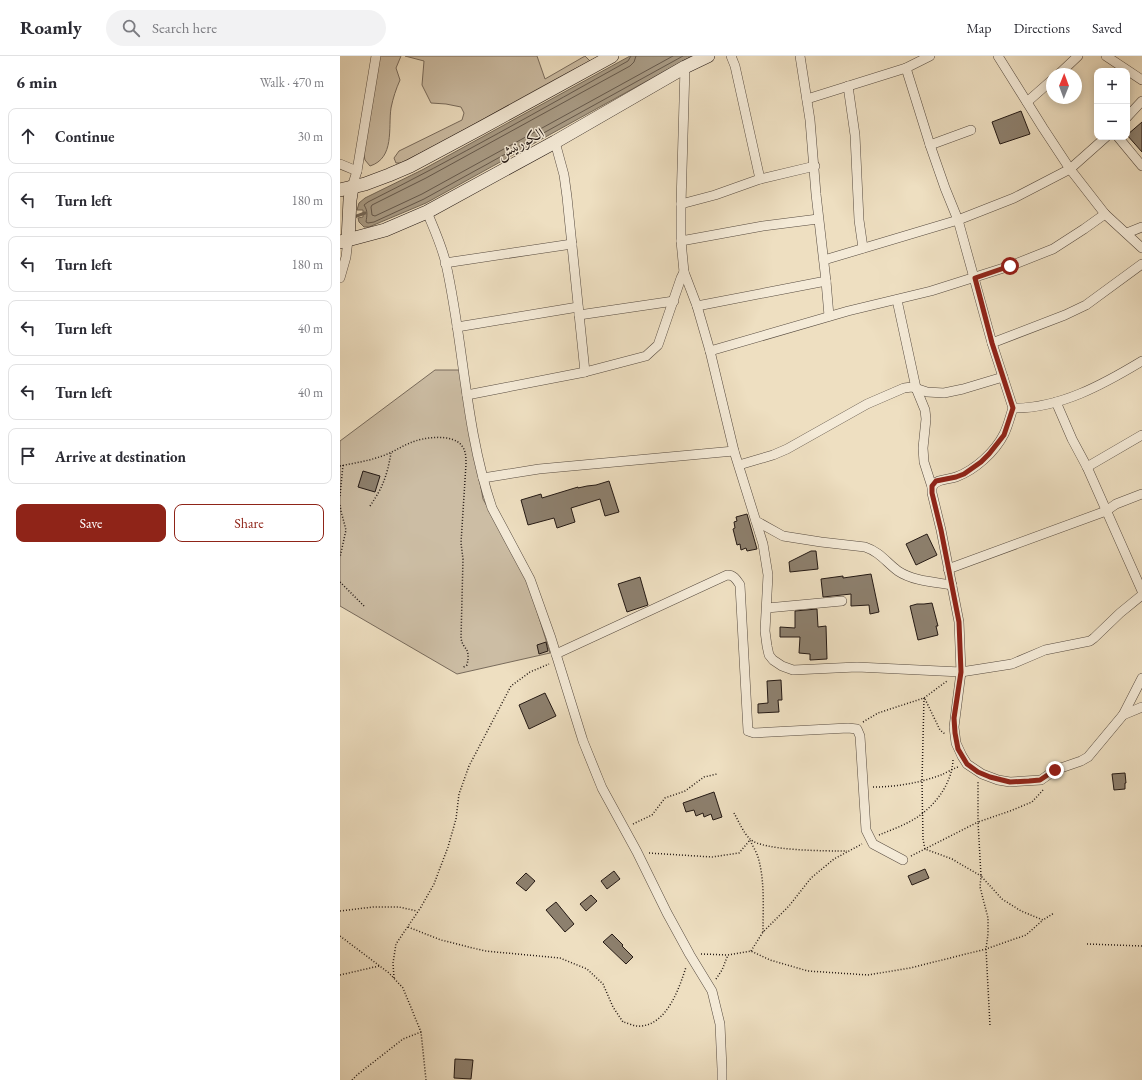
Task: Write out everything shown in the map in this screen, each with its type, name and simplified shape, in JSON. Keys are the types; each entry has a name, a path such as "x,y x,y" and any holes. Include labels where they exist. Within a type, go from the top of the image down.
{"main road":[{"name":"الكورنيش","path":"346,189 389,175 410,166 612,56"},
{"name":"الكورنيش","path":"345,238 385,230 427,212 555,142 685,67 708,56"},
{"path":"345,238 350,200 346,189"}],"street":[{"path":"346,189 357,171 376,56"},
{"path":"731,56 735,66 760,180"},
{"path":"800,56 815,166 818,219 824,260 829,316"},
{"path":"807,99 906,68 930,56"},
{"path":"998,56 1070,169 1105,214 1142,248"},
{"path":"1065,68 1078,56"},
{"path":"1106,56 1142,80"},
{"path":"685,67 681,204 681,240 684,272 697,306 710,351 734,451 766,559 768,575 765,631 769,655 773,660 782,666 793,670 857,667 961,672 1012,664 1045,650 1090,641 1142,595"},
{"path":"906,68 930,145 958,220 992,343 1013,408 1004,435 981,462 964,474 936,481 932,486"},
{"path":"1027,102 1046,85"},
{"path":"848,86 855,136 859,220 863,248"},
{"path":"1130,114 1142,101"},
{"path":"930,145 971,130"},
{"path":"824,260 958,220 1014,198 1070,169 1103,140"},
{"path":"1120,140 1142,166"},
{"path":"555,142 564,175 585,372"},
{"path":"340,164 357,171"},
{"path":"681,204 715,195 760,180 815,166"},
{"path":"427,212 445,263 478,457 492,508 530,579 592,764 602,788 637,852 663,905 710,988 716,1004 720,1024 722,1080"},
{"path":"710,351 829,316 897,300 975,278 1035,257 1053,249 1105,214"},
{"path":"681,240 763,226 818,219"},
{"path":"1127,233 1142,227"},
{"path":"340,278 346,257 345,238"},
{"path":"445,263 572,244"},
{"path":"992,343 1065,315 1086,305 1142,264"},
{"path":"467,395 585,372 646,356 658,346 662,338 684,272"},
{"path":"697,306 826,281"},
{"path":"897,300 916,388 925,410 926,419 923,448 924,462 932,486 932,493 941,530 959,622 961,672 954,718 957,746 967,764 978,772 1010,782 1040,780 1055,770 1081,762 1088,757 1123,715 1142,678"},
{"path":"457,327 578,311 674,301"},
{"path":"1013,408 1040,406 1067,399 1101,384 1142,361"},
{"path":"738,465 787,449 840,418 904,388 916,388 927,392 944,393 963,390 1003,377"},
{"path":"1056,402 1072,439 1087,467 1142,591"},
{"path":"1087,467 1142,435"},
{"path":"483,478 539,470 734,451"},
{"path":"948,569 1106,511 1116,504 1142,494"},
{"path":"756,522 783,536 866,547 872,549 892,566 906,575 925,581 952,585"},
{"path":"557,657 726,575 731,575 736,578 740,585 748,731 754,733 848,728 857,729 860,736 866,830 873,844 903,860"},
{"path":"767,608 842,602"},
{"path":"1123,715 1142,707"}],"path":[{"path":"340,466 381,457 410,443 433,437 456,441 463,446 466,456 462,543 461,638 469,656 467,665 462,668"},
{"path":"370,506 381,491 388,470 391,453"},
{"path":"340,496 343,465"},
{"path":"340,505 340,511 346,530 340,557"},
{"path":"340,582 364,606"},
{"path":"394,978 393,963 396,944 418,912 434,884 448,847 456,819 459,794 469,766 511,686 530,672 557,657"},
{"path":"857,729 871,716 924,698 961,672"},
{"path":"751,951 763,932 789,906 811,878 834,859 847,851 916,818 933,804 944,789 953,769 957,746 940,730 924,698"},
{"path":"924,698 922,813 923,840 925,849"},
{"path":"863,788 899,786 922,781 942,775 967,764"},
{"path":"978,772 980,887 988,918 986,949 990,1026"},
{"path":"624,829 652,815 665,798 685,791 704,777 717,774"},
{"path":"903,860 978,822 1032,802 1045,786"},
{"path":"734,813 758,856 762,876 763,932"},
{"path":"750,840 763,845 787,849 847,851"},
{"path":"637,852 712,857 739,853 750,840"},
{"path":"925,849 952,859 981,876 1002,899 1021,911 1043,920"},
{"path":"340,911 398,906 418,912"},
{"path":"408,927 441,940 485,951 560,958 587,969 603,984 613,1007 623,1022 640,1027 652,1024 667,1010 677,992 690,955 728,954 751,951 770,960 808,971 868,975 910,968 986,949 1026,935 1043,920 1054,913"},
{"path":"340,936 380,966 403,988 421,1032 426,1080"},
{"path":"1087,944 1142,946"},
{"path":"710,988 722,970 728,954"},
{"path":"340,975 380,966"},
{"path":"352,1080 402,1040 421,1032"}],"shaded area":[{"path":"379,56 401,56 396,68 400,80 391,108 390,133 387,149 378,162 370,166 365,160 363,151"},
{"path":"405,56 537,56 545,79 585,56 590,61 425,151 401,163 396,163 394,158 399,151 462,120 464,113 461,107 431,103 422,85 424,61"},
{"path":"435,370 460,370 483,499 527,579 550,653 457,674 340,606 340,441"}],"water":[{"path":"630,56 692,56 426,203 369,227 364,227 359,222 358,218 363,217 363,210 357,210 359,203 365,198 422,170"}],"building":[{"path":"1021,111 1030,134 1000,144 992,122"},
{"path":"1142,122 1142,152 1130,138 1130,132"},
{"path":"363,471 380,476 375,492 358,487"},
{"path":"609,481 619,512 605,516 600,499 571,508 575,522 557,528 554,518 528,525 521,500 541,494 542,498 578,487 596,485"},
{"path":"747,514 757,549 747,551 746,548 741,550 740,544 737,545 733,529 735,528 734,522 737,521 736,517"},
{"path":"927,534 937,555 916,565 906,544"},
{"path":"811,551 816,551 818,569 790,572 789,562"},
{"path":"871,574 879,612 870,614 869,605 851,606 851,594 823,597 821,579"},
{"path":"640,577 648,605 627,612 618,584"},
{"path":"932,603 938,626 936,626 938,635 918,640 910,606"},
{"path":"817,609 818,627 826,626 827,659 810,660 810,654 799,653 800,637 780,637 780,627 795,628 795,611"},
{"path":"546,642 548,651 539,654 537,645"},
{"path":"781,680 782,700 778,700 779,712 758,713 758,704 768,703 767,681"},
{"path":"545,693 556,716 529,729 519,705"},
{"path":"1125,773 1125,789 1114,790 1112,774"},
{"path":"714,792 722,817 713,820 711,814 704,817 703,813 696,816 694,810 686,812 683,803"},
{"path":"925,869 929,878 912,885 908,876"},
{"path":"614,871 620,879 607,889 601,881"},
{"path":"526,873 535,881 526,891 516,883"},
{"path":"591,895 597,901 586,911 580,904"},
{"path":"556,902 574,924 565,932 546,910"},
{"path":"612,934 633,957 626,964 603,942"},
{"path":"455,1059 473,1060 471,1079 454,1078"}],"waterway":[{"path":"354,217 365,213"}],"route":[{"path":"1010,266 975,278 992,343 1013,408 1008,425 998,444 981,462 964,474 946,480 936,481 932,486 932,493 941,530 959,622 961,672 954,718 956,743 958,749 967,764 973,769 998,780 1010,782 1040,780 1055,770"}]}
